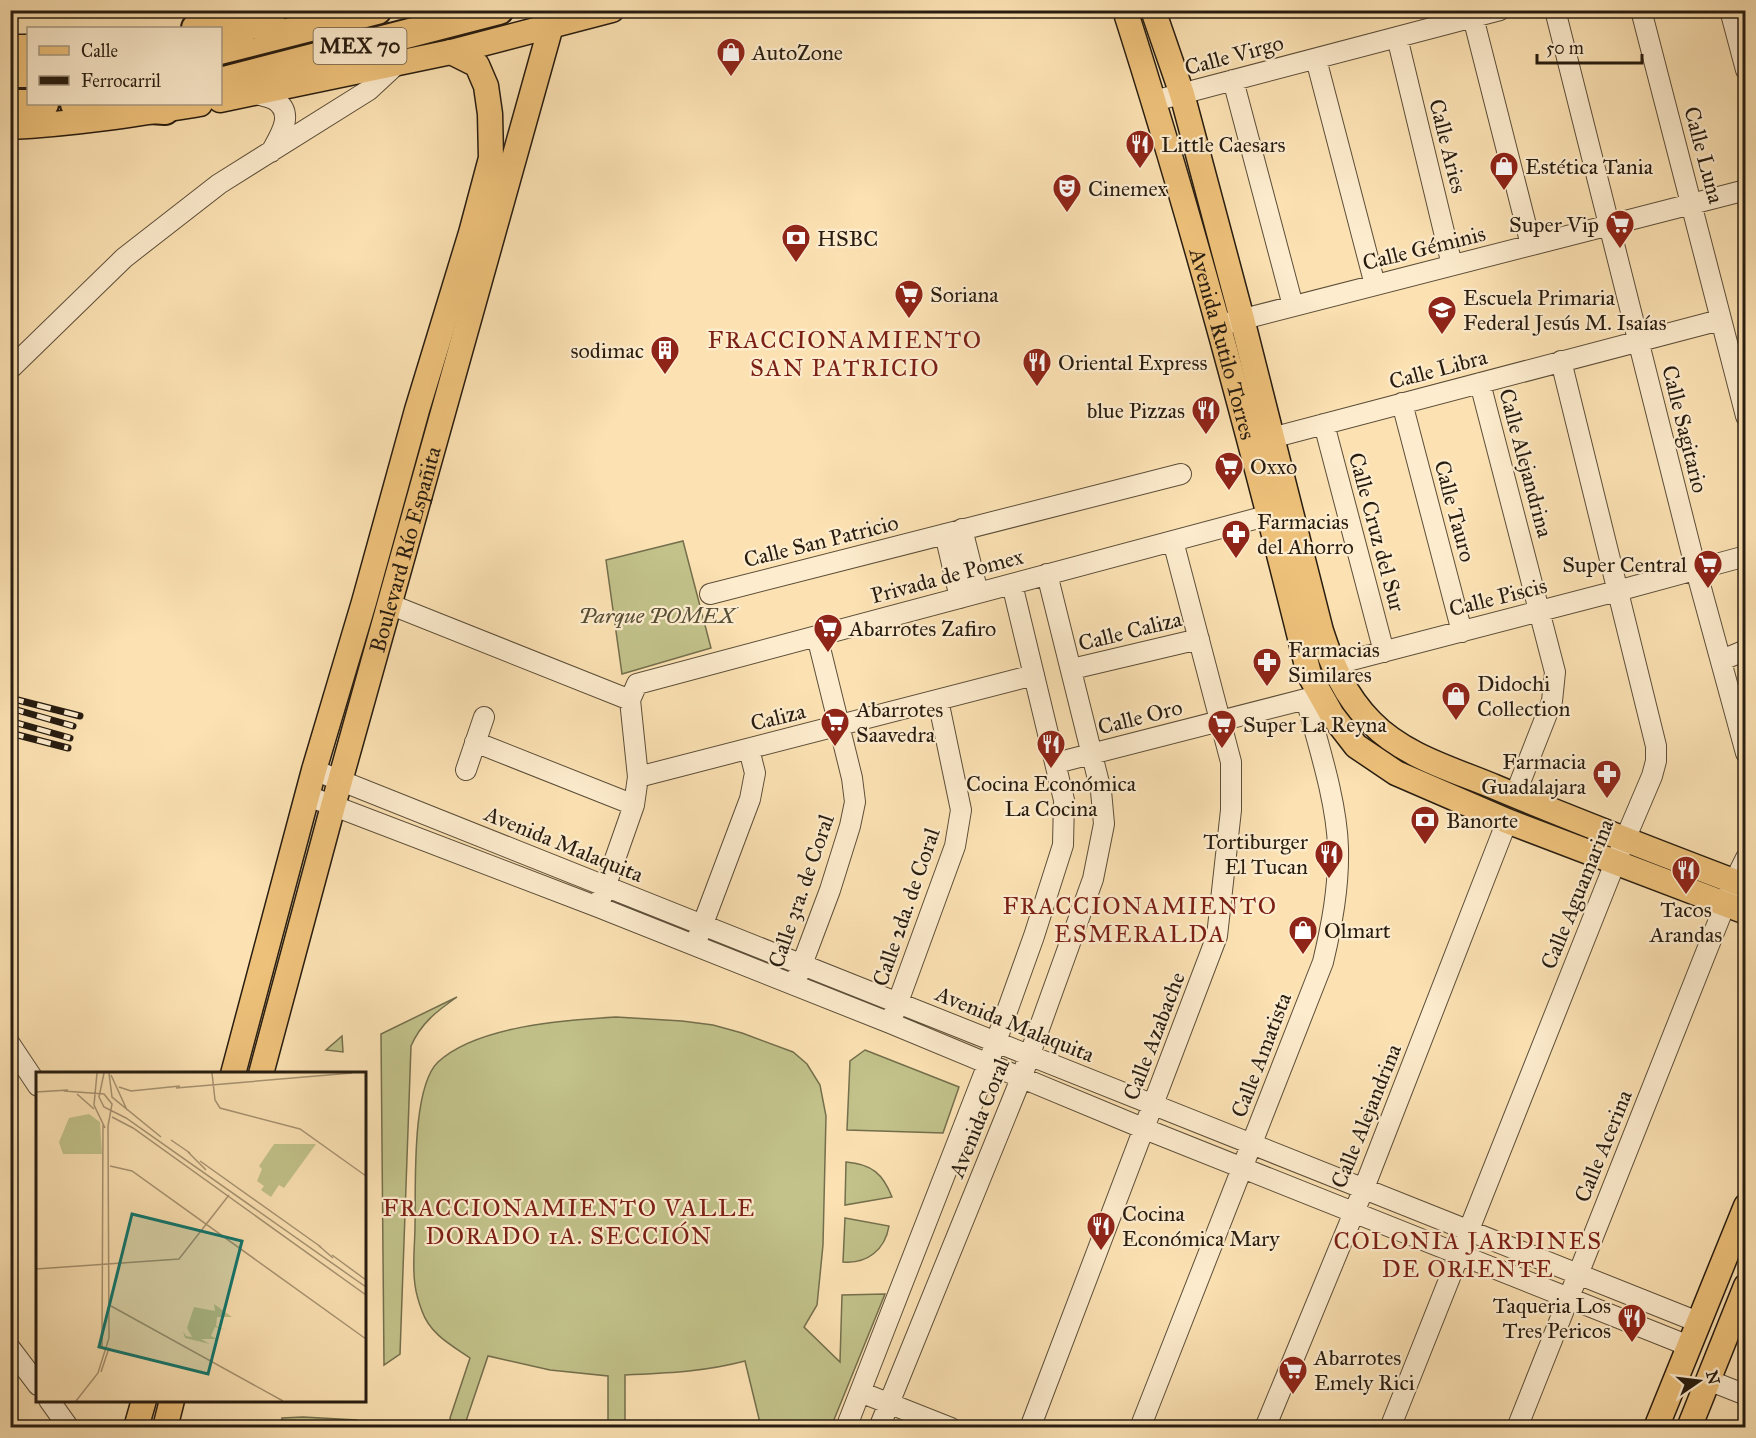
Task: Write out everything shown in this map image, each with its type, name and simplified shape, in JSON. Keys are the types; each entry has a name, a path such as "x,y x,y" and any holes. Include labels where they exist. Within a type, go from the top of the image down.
{"highway":[{"name":"MEX 70","path":"222,49 377,10"},
{"name":"MEX 70","path":"222,81 499,10"},
{"path":"213,27 339,20"},
{"path":"10,73 27,73"},
{"path":"10,104 27,104"},
{"path":"90,105 165,110"}],"main road":[{"path":"199,27 250,13 276,10"},
{"path":"222,100 451,52 612,10"},
{"name":"Avenida Rutilo Torres","path":"1125,10 1154,101 1271,438 1318,620 1332,665 1349,696 1371,723 1404,749 1625,841 1740,884"},
{"name":"Avenida Rutilo Torres","path":"1153,10 1182,94 1270,515 1309,674 1311,694 1332,715 1356,746 1396,773 1507,821 1735,908"},
{"name":"Boulevard Río Españita","path":"262,1072 340,780 551,26"},
{"path":"10,47 27,47"},
{"name":"Boulevard Río Españita","path":"234,1072 314,770 364,602 417,410 471,232 490,158 490,114 486,86 477,65 451,52"},
{"path":"10,127 66,124 194,105"},
{"path":"1656,1428 1746,1206"},
{"path":"1689,1428 1746,1286"},
{"path":"136,1428 144,1402"},
{"path":"165,1428 172,1402"}],"street":[{"name":"Calle Virgo","path":"1154,101 1500,10"},
{"name":"Calle Sagitario","path":"1555,10 1696,570 1746,753"},
{"name":"Calle Luna","path":"1641,10 1746,416"},
{"path":"1730,10 1746,70"},
{"path":"1473,17 1531,245"},
{"name":"Calle Aries","path":"1397,38 1452,265"},
{"path":"1316,59 1375,285"},
{"path":"10,369 124,258 219,184 369,90 397,64"},
{"path":"1233,81 1293,306"},
{"path":"257,94 276,100 285,116 286,125 270,153"},
{"name":"Calle Géminis","path":"1231,322 1746,190"},
{"name":"Calle Libra","path":"1271,438 1720,320"},
{"name":"Calle Aguamarina","path":"1390,1428 1615,863 1652,776 1656,760 1656,746 1636,659 1561,362"},
{"name":"Calle Alejandrina","path":"1480,383 1554,672 1552,701 1515,795"},
{"name":"Calle Tauro","path":"1402,403 1462,632"},
{"name":"Calle Cruz del Sur","path":"1324,424 1384,651"},
{"name":"Calle San Patricio","path":"710,594 1181,474"},
{"name":"Privada de Pomex","path":"633,692 817,636 1270,515"},
{"path":"953,532 969,595"},
{"name":"Calle Azabache","path":"1030,1428 1217,936 1231,810 1231,762 1173,541"},
{"name":"Calle Piscis","path":"1332,665 1746,556"},
{"name":"Avenida Coral","path":"879,1428 1030,1055 1093,879 1104,824 1101,790 1047,574"},
{"name":"Avenida Coral","path":"846,1428 988,1064 1034,936 1063,845 1064,800 1012,584"},
{"path":"389,604 633,692 638,777 634,804 598,907"},
{"name":"Calle 3ra. de Coral","path":"794,986 830,890 855,802 852,778 817,636"},
{"name":"Calle Caliza","path":"1072,669 1199,639"},
{"path":"1722,660 1746,650"},
{"name":"Caliza","path":"638,777 1034,675"},
{"name":"Calle Oro","path":"1056,763 1221,721 1311,694"},
{"name":"Calle Amatista","path":"1140,1428 1323,962 1336,905 1338,846 1311,694"},
{"name":"Calle 2da. de Coral","path":"890,1023 955,846 961,810 938,700"},
{"path":"466,770 484,717"},
{"path":"475,742 634,804"},
{"path":"695,945 750,799 755,773 749,749"},
{"name":"Avenida Malaquita","path":"314,770 1698,1322"},
{"name":"Avenida Malaquita","path":"308,796 695,945 1022,1076 1145,1129 1353,1213 1689,1346"},
{"name":"Calle Alejandrina","path":"1265,1428 1364,1188 1507,821"},
{"path":"1740,884 1746,858"},
{"name":"Calle Acerina","path":"1517,1428 1578,1273 1735,908 1740,884"},
{"path":"10,1044 36,1083"},
{"path":"933,1206 966,1215"},
{"path":"10,1348 36,1382"},
{"path":"1708,1380 1746,1395"},
{"path":"860,1392 951,1428"},
{"path":"50,1402 69,1428"}],"green space":[{"name":"Parque POMEX","path":"683,541 711,648 622,674 606,560"},
{"path":"457,997 430,1018 411,1046 400,1354 384,1365 381,1034"},
{"path":"616,1017 682,1021 713,1025 742,1033 793,1052 807,1064 820,1085 826,1116 823,1245 817,1305 804,1327 840,1362 842,1295 885,1294 831,1427 761,1427 745,1361 700,1370 625,1375 625,1427 608,1428 608,1376 550,1370 488,1356 464,1427 452,1426 450,1418 470,1358 442,1338 430,1326 420,1305 414,1278 417,1140 423,1093 429,1075 438,1062 475,1040 522,1027"},
{"path":"342,1036 343,1052 326,1050"},
{"path":"865,1050 959,1087 943,1133 847,1130 850,1061"},
{"path":"846,1162 870,1168 885,1182 892,1197 845,1205"},
{"path":"845,1218 889,1226 884,1242 867,1258 860,1261 843,1262"},
{"path":"282,1418 357,1420 357,1427 281,1427"}],"railway":[{"path":"10,698 80,716"},
{"path":"10,708 73,726"},
{"path":"10,721 70,738"},
{"path":"10,733 68,748"}],"place":[{"name":"AutoZone","path":"731,78"},
{"name":"Little Caesars","path":"1140,170"},
{"name":"Estética Tania","path":"1504,192"},
{"name":"Cinemex","path":"1067,214"},
{"name":"Super Vip","path":"1620,250"},
{"name":"HSBC","path":"796,264"},
{"name":"Soriana","path":"909,320"},
{"name":"Escuela Primaria Federal Jesús M. Isaías","path":"1442,336"},
{"name":"sodimac","path":"665,376"},
{"name":"Oriental Express","path":"1037,388"},
{"name":"blue Pizzas","path":"1206,436"},
{"name":"Oxxo","path":"1229,492"},
{"name":"Farmacias del Ahorro","path":"1236,560"},
{"name":"Super Central","path":"1708,590"},
{"name":"Abarrotes Zafiro","path":"828,654"},
{"name":"Farmacias Similares","path":"1267,688"},
{"name":"Didochi Collection","path":"1456,722"},
{"name":"Abarrotes Saavedra","path":"835,748"},
{"name":"Super La Reyna","path":"1222,750"},
{"name":"Cocina Económica La Cocina","path":"1051,770"},
{"name":"Farmacia Guadalajara","path":"1607,800"},
{"name":"Banorte","path":"1425,846"},
{"name":"Tortiburger El Tucan","path":"1329,880"},
{"name":"Tacos Arandas","path":"1686,896"},
{"name":"Olmart","path":"1303,956"},
{"name":"Cocina Económica Mary","path":"1101,1252"},
{"name":"Taqueria Los Tres Pericos","path":"1632,1344"},
{"name":"Abarrotes Emely Rici","path":"1293,1396"}],"district":[{"name":"FRACCIONAMIENTO SAN PATRICIO","path":"845,354"},
{"name":"FRACCIONAMIENTO ESMERALDA","path":"1140,920"},
{"name":"FRACCIONAMIENTO VALLE DORADO 1A. SECCIÓN","path":"569,1222"},
{"name":"COLONIA JARDINES DE ORIENTE","path":"1468,1255"}]}
